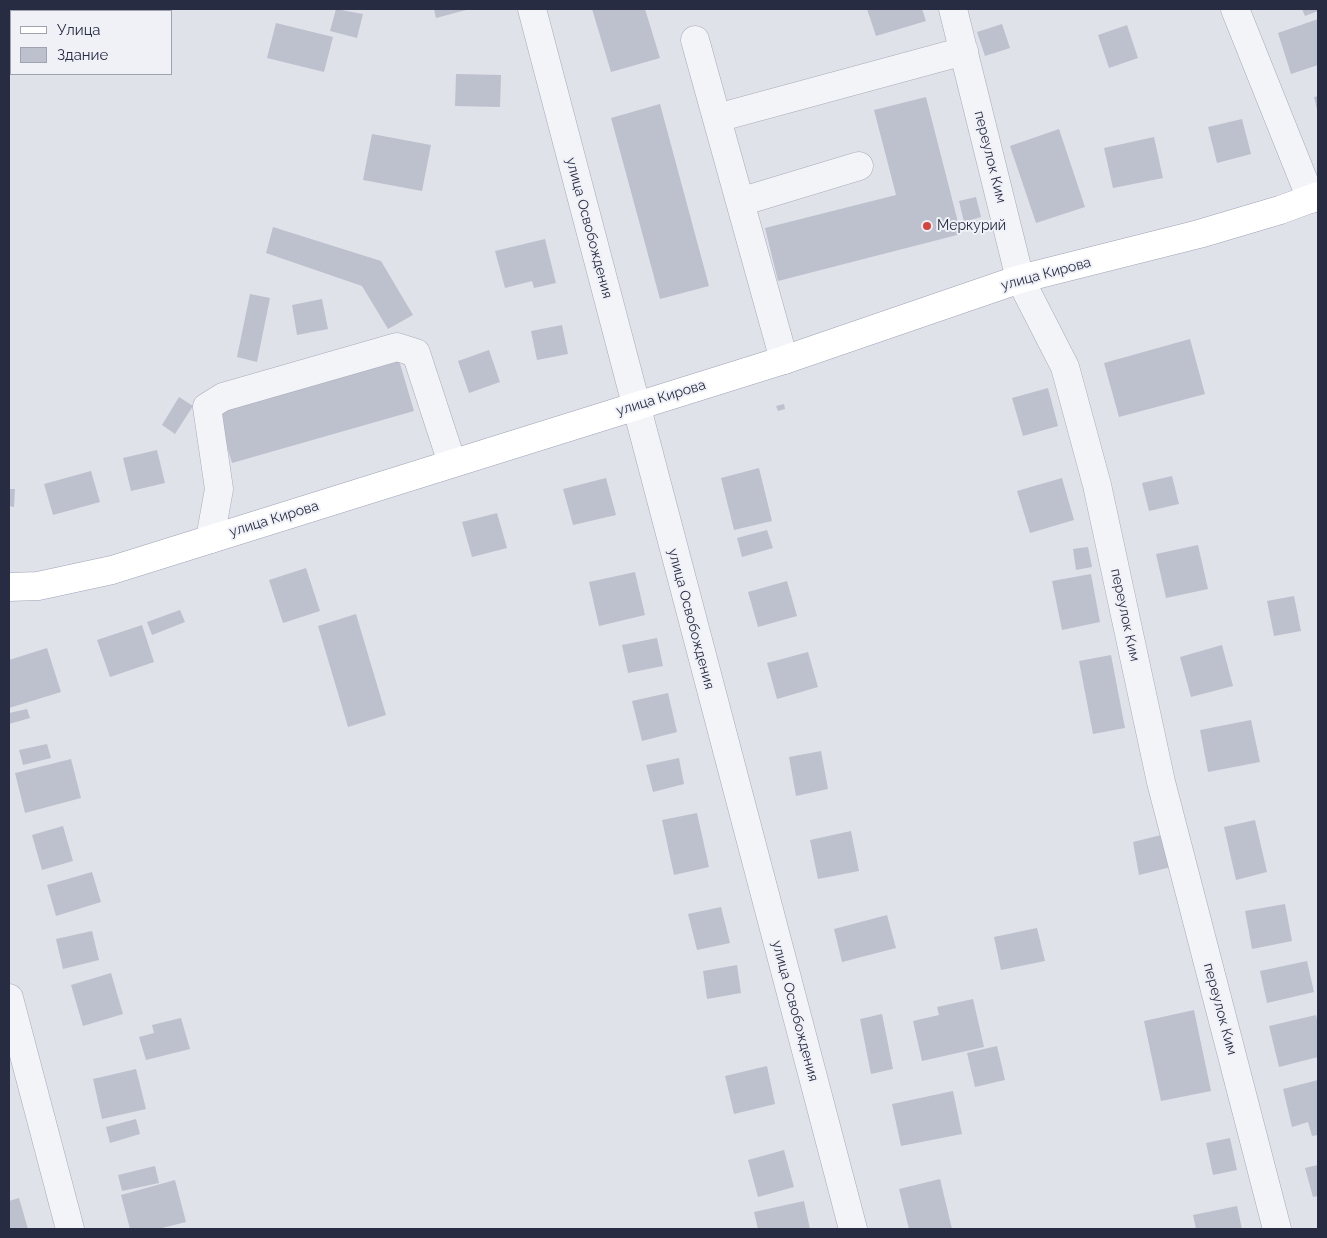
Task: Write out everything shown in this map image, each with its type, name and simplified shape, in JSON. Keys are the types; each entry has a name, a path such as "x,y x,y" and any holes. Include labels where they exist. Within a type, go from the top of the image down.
{"main road":[{"name":"улица Кирова","path":"9,588 38,586 112,570 784,360 1020,279 1199,234 1315,198"}],"street":[{"name":"улица Освобождения","path":"532,9 853,1229"},
{"name":"переулок Ким","path":"953,9 1020,279 1065,367 1092,466 1161,782 1277,1229"},
{"name":"улица Кирова","path":"1235,9 1315,198"},
{"path":"695,40 784,360"},
{"path":"716,118 964,51"},
{"path":"740,202 859,166"},
{"path":"210,539 219,490 207,407 223,397 397,347 416,353 452,463"},
{"path":"9,998 70,1229"}],"building":[{"path":"336,9 363,14 357,38 330,31"},
{"path":"434,9 470,9 436,18"},
{"path":"592,9 645,9 660,58 611,72"},
{"path":"867,9 922,9 926,21 876,36"},
{"path":"1302,9 1318,9 1318,11 1305,16"},
{"path":"1318,19 1318,65 1291,74 1278,33"},
{"path":"276,23 333,37 324,72 267,58"},
{"path":"1002,24 1010,48 985,56 977,32"},
{"path":"1127,25 1138,58 1109,68 1098,35"},
{"path":"456,74 501,75 500,107 455,106"},
{"path":"1318,96 1318,114 1314,97"},
{"path":"926,97 961,234 778,281 765,228 896,195 874,110"},
{"path":"660,104 709,286 660,299 611,118"},
{"path":"1242,119 1251,154 1217,163 1208,127"},
{"path":"1059,129 1085,207 1036,223 1010,146"},
{"path":"372,134 431,145 422,191 363,180"},
{"path":"1154,137 1163,178 1113,188 1104,148"},
{"path":"976,197 981,217 964,222 959,201"},
{"path":"273,227 381,261 413,315 388,329 362,286 266,253"},
{"path":"545,239 556,283 534,288 532,281 505,288 495,251"},
{"path":"250,294 270,298 257,362 237,357"},
{"path":"322,299 328,329 297,335 292,305"},
{"path":"562,325 568,354 537,360 531,331"},
{"path":"1190,339 1205,394 1119,417 1104,363"},
{"path":"489,350 500,382 469,393 458,361"},
{"path":"398,357 414,411 232,463 216,410"},
{"path":"1048,388 1058,426 1023,436 1012,398"},
{"path":"179,397 193,406 175,434 162,425"},
{"path":"784,404 785,409 778,411 776,406"},
{"path":"157,450 165,483 131,491 123,458"},
{"path":"759,468 772,521 734,530 721,478"},
{"path":"91,471 100,502 53,515 44,484"},
{"path":"1172,476 1179,504 1149,511 1142,483"},
{"path":"606,478 616,515 573,525 563,489"},
{"path":"1062,478 1074,520 1030,533 1017,491"},
{"path":"9,489 15,489 14,507 9,506"},
{"path":"497,513 507,548 472,557 462,522"},
{"path":"767,530 773,548 742,557 737,538"},
{"path":"1198,545 1208,589 1166,598 1156,554"},
{"path":"1088,547 1092,567 1076,570 1073,549"},
{"path":"306,568 320,611 283,623 269,580"},
{"path":"635,572 645,615 599,626 589,582"},
{"path":"1091,574 1100,622 1062,630 1052,581"},
{"path":"787,581 797,616 758,627 748,592"},
{"path":"1294,596 1301,631 1274,636 1267,601"},
{"path":"180,610 185,622 152,635 147,622"},
{"path":"356,614 386,715 348,727 318,626"},
{"path":"142,625 154,662 110,677 97,640"},
{"path":"657,638 663,666 628,673 622,645"},
{"path":"1222,645 1233,686 1191,697 1180,657"},
{"path":"47,648 61,692 9,708 9,660"},
{"path":"808,652 818,687 777,699 767,663"},
{"path":"1111,655 1125,728 1093,734 1079,661"},
{"path":"668,693 677,732 642,741 632,701"},
{"path":"27,709 30,718 9,724 9,713"},
{"path":"1251,720 1260,762 1208,772 1200,730"},
{"path":"47,744 51,758 23,765 19,750"},
{"path":"821,751 828,789 796,796 789,757"},
{"path":"679,758 684,784 653,792 646,765"},
{"path":"71,759 81,798 25,813 15,773"},
{"path":"697,813 709,867 674,875 662,820"},
{"path":"1255,820 1267,872 1236,880 1224,827"},
{"path":"63,826 73,861 42,870 32,835"},
{"path":"851,831 859,871 818,879 810,840"},
{"path":"1165,834 1171,867 1139,875 1133,842"},
{"path":"92,872 101,902 56,916 47,885"},
{"path":"1285,904 1292,941 1252,949 1245,911"},
{"path":"721,907 730,943 697,950 688,914"},
{"path":"887,915 896,948 842,962 834,929"},
{"path":"1037,928 1045,961 1001,970 994,937"},
{"path":"92,931 99,960 63,969 56,939"},
{"path":"1307,961 1314,992 1267,1003 1260,971"},
{"path":"737,965 741,993 707,999 703,971"},
{"path":"111,973 123,1014 83,1026 71,985"},
{"path":"973,999 984,1047 922,1061 913,1021 939,1015 937,1007"},
{"path":"1194,1010 1211,1091 1161,1101 1144,1021"},
{"path":"882,1014 893,1069 871,1074 860,1019"},
{"path":"1316,1015 1318,1024 1318,1057 1279,1067 1269,1026"},
{"path":"181,1018 190,1049 146,1060 139,1037 154,1033 152,1025"},
{"path":"997,1046 1005,1080 975,1087 967,1053"},
{"path":"767,1066 775,1104 734,1114 725,1076"},
{"path":"136,1069 146,1109 102,1119 93,1079"},
{"path":"1318,1080 1318,1135 1312,1136 1308,1122 1292,1127 1283,1089"},
{"path":"953,1091 962,1134 901,1146 892,1104"},
{"path":"136,1119 140,1134 110,1143 106,1127"},
{"path":"1230,1138 1237,1170 1213,1175 1206,1143"},
{"path":"784,1150 794,1187 758,1197 748,1160"},
{"path":"1318,1165 1318,1196 1313,1197 1305,1168"},
{"path":"155,1166 159,1183 122,1191 118,1175"},
{"path":"940,1179 952,1229 909,1229 899,1189"},
{"path":"175,1180 186,1222 158,1229 130,1229 121,1195"},
{"path":"19,1198 28,1229 9,1229 9,1201"},
{"path":"804,1201 810,1229 758,1229 754,1212"},
{"path":"1237,1206 1242,1229 1196,1229 1193,1215"}],"place":[{"name":"Меркурий","path":"927,226"}]}
